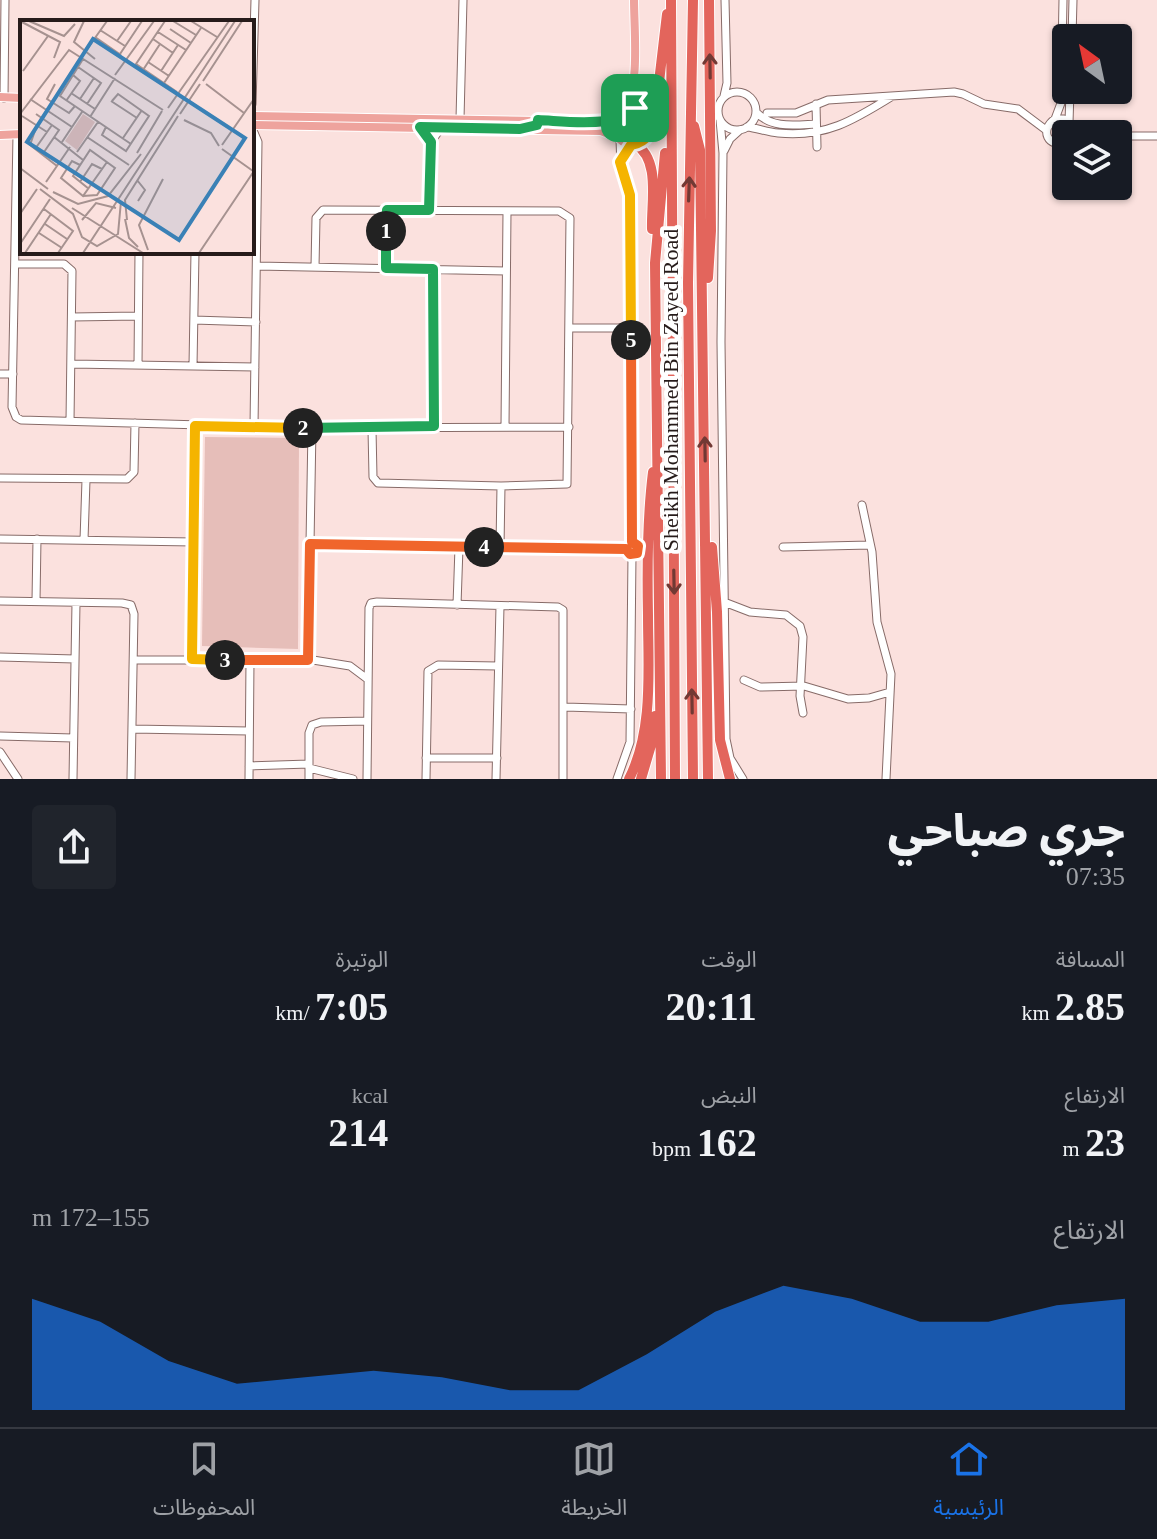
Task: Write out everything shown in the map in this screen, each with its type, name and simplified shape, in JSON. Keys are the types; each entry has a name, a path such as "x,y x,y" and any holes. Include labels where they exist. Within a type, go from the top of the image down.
{"highway":[{"name":"Sheikh Mohammed Bin Zayed Road","path":"671,0 675,779"},
{"path":"642,111 653,106 657,99 663,29 671,0"},
{"name":"Sheikh Mohammed Bin Zayed Road","path":"693,0 688,192 693,779"},
{"path":"703,312 711,231 709,0"},
{"path":"655,263 670,123"},
{"path":"692,124 700,150 710,779"},
{"path":"633,144 648,156 651,167 655,263 661,779"},
{"path":"629,779 639,755 645,719 647,543 657,451"},
{"path":"706,497 717,612 720,740 730,779"},
{"path":"641,779 651,745 659,675"}],"main road":[{"path":"254,127 601,131 633,144 644,140 650,131 650,120 634,100 634,0"},
{"path":"619,138 615,126 630,101 633,84"},
{"path":"254,116 602,122 620,114 642,111"},
{"path":"520,129 537,125 538,120"},
{"path":"0,135 19,134"}],"street":[{"path":"2,98 5,0"},
{"path":"254,52 255,0"},
{"path":"460,119 463,0"},
{"path":"725,0 727,75 718,108 723,153 721,348 726,739 730,758 743,779"},
{"path":"1046,130 1055,119 1061,103 1063,0"},
{"path":"1072,24 1073,0"},
{"path":"727,75 740,92 752,99 756,112 771,123 793,129"},
{"path":"723,98 740,92"},
{"path":"767,113 796,113 828,100 959,92 984,104 1022,111 1046,130 1052,143"},
{"path":"720,120 729,128 793,129 844,125 893,96"},
{"path":"254,104 264,117"},
{"path":"816,104 817,147"},
{"path":"723,153 730,139 752,123 756,112"},
{"path":"1055,119 1064,120"},
{"path":"254,427 258,142 269,126"},
{"path":"420,127 431,142"},
{"path":"429,210 431,142 441,128"},
{"path":"254,132 258,142"},
{"path":"19,134 12,407 16,417 26,421 195,426 372,429 569,427"},
{"path":"1132,136 1157,136"},
{"path":"617,779 630,742 631,709 630,195 621,169 619,138"},
{"path":"620,158 633,144"},
{"path":"315,267 316,218 319,212 326,209 563,212 570,218 567,484 378,483 373,477 372,429"},
{"path":"386,268 387,210"},
{"path":"505,427 507,212"},
{"path":"138,365 139,254"},
{"path":"193,366 195,254"},
{"path":"15,264 64,264 71,267 70,421"},
{"path":"257,266 506,271"},
{"path":"433,269 434,426"},
{"path":"72,317 138,316"},
{"path":"194,320 256,322"},
{"path":"569,328 629,328"},
{"path":"71,364 255,367"},
{"path":"0,374 13,374"},
{"path":"0,478 123,480 133,475 135,423"},
{"path":"192,659 195,426"},
{"path":"308,660 312,428"},
{"path":"84,540 86,480"},
{"path":"500,547 501,486"},
{"path":"862,505 870,545 877,622 890,663 886,779"},
{"path":"0,539 194,542"},
{"path":"36,601 37,539"},
{"path":"310,544 630,548"},
{"path":"783,547 870,545"},
{"path":"457,605 459,547"},
{"path":"0,601 131,605 134,614 131,779"},
{"path":"724,602 750,612 786,615 796,621 803,637 800,685 803,713"},
{"path":"73,779 76,603"},
{"path":"367,779 366,679 371,603 558,607 563,610 563,779"},
{"path":"496,779 500,606"},
{"path":"0,657 75,659"},
{"path":"134,660 308,660 350,666 366,679"},
{"path":"249,779 250,660"},
{"path":"426,779 428,671 438,665 498,666"},
{"path":"744,680 760,687 800,685 848,699 869,698 890,692"},
{"path":"565,707 631,709"},
{"path":"309,779 309,733 312,725 367,721"},
{"path":"132,729 249,731"},
{"path":"0,736 73,738"},
{"path":"0,752 18,779"},
{"path":"426,758 497,758"},
{"path":"249,766 309,766 353,779"}],"shaded area":[{"path":"205,437 299,438 298,649 202,646"}],"route":[{"path":"635,108 647,116 651,126 648,136 640,143 631,145 620,158 630,195 632,542 638,546 637,553 630,554 626,549 310,544 308,660 192,659 195,426 377,429 434,426 433,269 386,268 387,210 429,210 431,142 420,127 520,129 537,125 538,120 604,121 635,108"}]}
